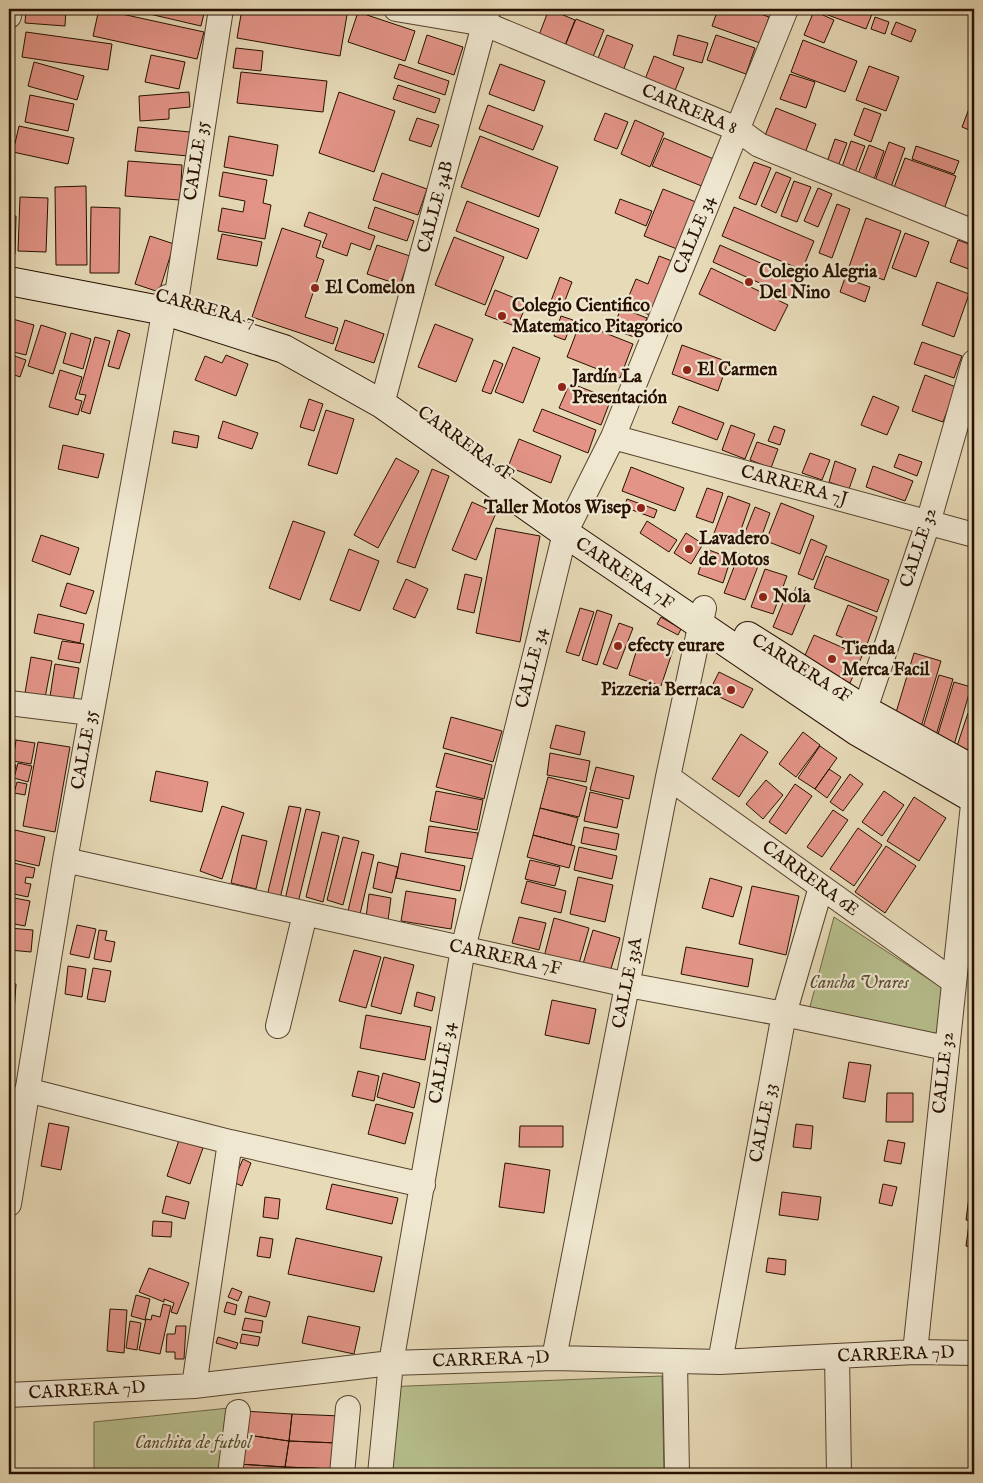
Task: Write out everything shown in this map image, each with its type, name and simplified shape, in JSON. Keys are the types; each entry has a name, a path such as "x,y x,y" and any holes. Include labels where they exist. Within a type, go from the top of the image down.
{"street":[{"path":"9,16 10,9"},
{"name":"CALLE 35","path":"9,1204 12,1157 27,1090 91,713 171,305 221,9"},
{"name":"CARRERA 8","path":"396,9 487,16 737,129 759,145 974,232"},
{"name":"CALLE 34","path":"391,1363 463,949 567,527 613,437 786,9"},
{"name":"CALLE 34B","path":"385,396 487,16"},
{"name":"CARRERA 7","path":"9,267 171,305 284,349 385,396"},
{"name":"CARRERA 7","path":"9,282 171,305"},
{"name":"CALLE 32","path":"862,721 928,523 974,362"},
{"name":"CARRERA 7F","path":"385,396 567,527 862,721 974,798"},
{"name":"CARRERA 7J","path":"613,437 974,535"},
{"name":"CALLE 33A","path":"554,1358 668,776 702,617"},
{"path":"9,704 91,713"},
{"name":"CARRERA 6F","path":"862,721 974,770"},
{"name":"CARRERA 6E","path":"668,776 953,981"},
{"name":"CALLE 32","path":"915,1352 953,981 974,798"},
{"name":"CARRERA 7F","path":"65,860 628,985 784,1014 946,1048"},
{"name":"CALLE 33","path":"720,1362 784,1014 821,887"},
{"path":"278,1026 305,914"},
{"path":"27,1090 230,1142 423,1185"},
{"path":"194,1386 230,1142"},
{"name":"CARRERA 7D","path":"9,1395 194,1386 391,1363 554,1358 720,1362 915,1352 974,1353"},
{"path":"837,1356 839,1474"},
{"path":"675,1362 677,1474"},
{"path":"380,1474 391,1363"},
{"path":"342,1474 348,1408"},
{"path":"230,1474 238,1412"}],"green space":[{"name":"Cancha Urares","path":"834,917 947,991 937,1042 808,1014"},
{"path":"662,1376 664,1474 373,1474 383,1387"},
{"name":"Canchita de futbol","path":"229,1408 221,1474 94,1474 94,1422"}],"building":[{"path":"26,9 66,9 65,26 25,23"},
{"path":"99,9 204,32 197,59 93,36"},
{"path":"128,9 205,9 201,26"},
{"path":"242,9 348,9 340,56 237,38"},
{"path":"549,9 575,20 562,53 536,43"},
{"path":"718,9 747,9 769,17 760,43 712,26"},
{"path":"818,9 857,9 872,14 866,29 817,11"},
{"path":"814,11 834,20 824,43 804,35"},
{"path":"358,12 415,31 405,61 348,42"},
{"path":"875,17 889,22 885,34 871,29"},
{"path":"576,19 604,30 590,64 562,53"},
{"path":"896,22 916,30 911,42 891,34"},
{"path":"26,32 112,44 108,70 22,57"},
{"path":"427,35 463,47 454,75 418,63"},
{"path":"607,35 633,45 621,76 595,66"},
{"path":"678,35 708,43 702,63 673,55"},
{"path":"716,35 755,48 746,74 707,60"},
{"path":"803,40 857,61 845,92 791,72"},
{"path":"236,48 263,51 261,71 233,68"},
{"path":"151,55 185,62 179,89 145,82"},
{"path":"654,56 684,68 674,93 644,82"},
{"path":"34,62 84,76 77,100 28,86"},
{"path":"399,64 449,81 445,95 394,78"},
{"path":"500,64 545,81 534,111 489,94"},
{"path":"869,66 899,77 886,111 856,100"},
{"path":"241,72 327,81 323,112 237,103"},
{"path":"790,74 815,82 806,108 780,99"},
{"path":"398,85 440,99 435,113 393,99"},
{"path":"189,92 190,107 169,109 169,119 140,121 139,96"},
{"path":"339,92 395,111 374,172 319,153"},
{"path":"30,95 74,104 68,131 25,122"},
{"path":"972,101 974,102 974,132 962,127"},
{"path":"488,105 543,126 533,150 479,129"},
{"path":"776,108 816,124 805,153 764,138"},
{"path":"864,108 881,114 871,142 854,135"},
{"path":"605,113 628,122 617,149 594,140"},
{"path":"417,118 439,125 431,147 409,140"},
{"path":"635,120 664,133 650,167 621,154"},
{"path":"19,126 74,138 68,164 13,152"},
{"path":"138,127 190,132 188,156 135,151"},
{"path":"229,136 278,145 273,176 224,167"},
{"path":"480,136 558,167 539,217 461,187"},
{"path":"664,138 716,160 704,187 652,166"},
{"path":"835,139 847,143 837,169 826,165"},
{"path":"851,141 865,146 854,175 841,170"},
{"path":"889,142 905,148 890,190 874,184"},
{"path":"869,145 884,151 872,185 856,179"},
{"path":"916,146 959,161 954,174 912,159"},
{"path":"905,158 956,176 943,212 892,193"},
{"path":"128,161 182,165 180,200 125,196"},
{"path":"754,162 771,168 756,205 739,198"},
{"path":"223,172 267,180 263,203 271,205 265,239 218,231 222,208 243,212 245,201 219,196"},
{"path":"776,172 791,178 776,213 761,206"},
{"path":"382,173 427,189 418,215 373,200"},
{"path":"794,181 811,187 797,222 781,216"},
{"path":"86,186 87,265 56,265 55,187"},
{"path":"818,188 832,194 818,227 804,221"},
{"path":"663,189 701,204 682,251 644,236"},
{"path":"20,197 48,198 46,252 18,251"},
{"path":"620,199 652,211 646,226 615,213"},
{"path":"467,201 539,229 527,259 456,231"},
{"path":"837,204 850,209 832,258 819,253"},
{"path":"91,207 120,208 119,273 90,273"},
{"path":"375,207 414,221 407,241 368,228"},
{"path":"734,207 814,241 802,270 722,236"},
{"path":"309,212 375,236 370,250 351,243 347,256 322,247 327,234 304,226"},
{"path":"9,216 16,216 15,254 9,254"},
{"path":"866,218 901,231 884,280 849,267"},
{"path":"282,228 321,241 316,257 324,260 305,317 338,328 333,344 252,317"},
{"path":"905,233 929,242 916,277 892,268"},
{"path":"222,234 262,242 257,266 217,259"},
{"path":"150,236 174,244 159,292 135,284"},
{"path":"454,237 504,257 485,305 435,285"},
{"path":"958,240 974,246 974,271 950,262"},
{"path":"377,245 410,256 400,285 367,274"},
{"path":"720,245 799,280 791,297 713,262"},
{"path":"659,256 672,261 651,316 626,303 636,279 648,284"},
{"path":"711,268 788,305 775,331 699,294"},
{"path":"560,277 572,282 561,311 549,306"},
{"path":"845,278 870,287 865,302 840,292"},
{"path":"937,282 969,294 954,337 922,325"},
{"path":"495,290 527,303 517,327 485,315"},
{"path":"621,308 647,318 639,339 613,329"},
{"path":"561,316 573,320 565,340 554,336"},
{"path":"9,318 34,325 26,355 9,351"},
{"path":"345,320 384,334 374,363 335,350"},
{"path":"580,323 633,344 620,378 567,357"},
{"path":"435,324 473,339 456,382 418,367"},
{"path":"41,325 66,333 53,374 28,366"},
{"path":"118,330 130,334 119,369 108,366"},
{"path":"71,333 91,339 83,369 63,363"},
{"path":"95,337 110,341 90,414 81,411 86,395 79,394"},
{"path":"922,342 962,356 954,378 914,364"},
{"path":"682,345 728,362 718,391 672,374"},
{"path":"513,347 540,358 523,403 495,392"},
{"path":"9,354 26,360 20,377 9,373"},
{"path":"226,355 248,364 236,396 195,380 205,356 222,363"},
{"path":"494,360 503,364 491,394 482,391"},
{"path":"60,370 82,377 75,399 82,401 78,415 49,407"},
{"path":"925,375 956,387 943,422 912,411"},
{"path":"570,383 611,399 601,425 559,408"},
{"path":"873,396 899,407 887,435 861,425"},
{"path":"309,399 323,404 314,431 300,427"},
{"path":"679,406 724,423 717,440 672,423"},
{"path":"542,409 596,430 588,453 533,431"},
{"path":"326,410 354,419 337,474 308,465"},
{"path":"223,421 258,433 252,449 218,438"},
{"path":"731,425 755,434 745,459 722,450"},
{"path":"774,426 785,430 780,445 768,441"},
{"path":"174,431 199,436 197,448 172,443"},
{"path":"519,439 561,456 551,483 508,467"},
{"path":"757,442 778,449 771,468 750,460"},
{"path":"63,445 104,454 98,478 58,469"},
{"path":"810,453 830,460 822,480 802,473"},
{"path":"899,454 922,462 917,476 894,467"},
{"path":"396,458 419,471 378,548 354,535"},
{"path":"835,461 856,469 849,489 829,482"},
{"path":"873,466 913,481 905,501 866,487"},
{"path":"631,467 684,488 675,511 622,491"},
{"path":"432,469 449,476 415,568 397,562"},
{"path":"707,488 723,493 713,523 696,517"},
{"path":"728,496 750,504 736,544 713,536"},
{"name":"Taller Motos Wisep","path":"627,499 657,510 654,518 624,507"},
{"path":"472,502 496,513 476,560 452,550"},
{"path":"781,503 814,516 800,554 766,541"},
{"path":"755,507 770,513 758,546 742,540"},
{"path":"293,521 325,532 300,600 269,588"},
{"path":"647,521 677,540 669,552 640,533"},
{"path":"496,528 540,536 520,642 476,633"},
{"name":"Lavadero de Motos","path":"686,533 703,544 691,564 674,553"},
{"path":"41,535 79,548 70,575 32,561"},
{"path":"811,539 827,546 813,580 798,574"},
{"path":"349,549 379,561 360,611 330,600"},
{"path":"706,549 731,558 723,583 698,574"},
{"path":"739,554 760,561 745,600 724,593"},
{"path":"826,556 889,580 877,612 814,588"},
{"path":"765,569 787,576 773,614 751,607"},
{"path":"465,574 482,578 474,613 457,609"},
{"path":"406,579 428,589 415,618 393,609"},
{"path":"67,583 94,591 86,614 60,606"},
{"path":"796,587 810,593 792,635 773,627 785,598 791,601"},
{"path":"848,605 877,617 866,647 836,635"},
{"path":"580,608 594,612 579,656 566,652"},
{"path":"597,610 612,615 597,665 582,660"},
{"path":"38,614 84,624 80,643 34,633"},
{"path":"661,617 681,629 678,635 657,624"},
{"name":"efecty eurare","path":"619,623 633,628 617,669 603,664"},
{"name":"Tienda Merca Facil","path":"814,635 862,656 850,683 802,662"},
{"path":"640,639 673,650 661,686 629,675"},
{"path":"62,641 84,644 80,663 58,659"},
{"path":"914,653 941,661 918,737 891,729"},
{"path":"31,657 52,661 44,703 24,699"},
{"path":"55,664 79,668 72,707 49,703"},
{"name":"Pizzeria Berraca","path":"719,672 753,689 743,708 709,692"},
{"path":"939,675 953,679 934,742 920,737"},
{"path":"954,682 971,687 952,752 934,747"},
{"path":"968,713 974,715 974,755 956,749"},
{"path":"451,717 502,731 493,762 443,748"},
{"path":"556,725 585,732 580,755 550,748"},
{"path":"803,732 820,745 796,777 779,764"},
{"path":"741,734 768,752 739,797 712,779"},
{"path":"9,737 15,739 9,763"},
{"path":"16,740 35,743 31,764 13,761"},
{"path":"38,742 70,747 55,832 23,826"},
{"path":"820,746 837,758 815,789 798,778"},
{"path":"445,753 492,765 484,799 436,787"},
{"path":"550,753 590,761 586,782 547,775"},
{"path":"9,763 16,765 11,788 9,788"},
{"path":"18,763 32,766 28,782 14,778"},
{"path":"596,767 634,776 629,799 590,790"},
{"path":"829,769 841,777 827,798 815,789"},
{"path":"156,771 208,782 202,812 150,801"},
{"path":"850,774 863,784 843,811 830,802"},
{"path":"548,777 587,787 579,817 540,808"},
{"path":"766,780 783,795 763,819 746,804"},
{"path":"17,782 27,784 25,795 14,793"},
{"path":"795,784 812,796 786,834 769,822"},
{"path":"436,791 483,800 477,830 430,821"},
{"path":"884,791 904,805 882,836 862,822"},
{"path":"590,792 623,800 617,828 584,821"},
{"path":"914,797 946,818 919,861 887,841"},
{"path":"222,806 244,813 222,879 200,871"},
{"path":"289,806 301,808 279,903 266,900"},
{"path":"540,808 578,818 571,845 533,835"},
{"path":"306,809 320,812 297,907 284,904"},
{"path":"833,810 848,820 822,857 807,847"},
{"path":"429,826 478,833 474,859 425,852"},
{"path":"584,827 619,834 616,850 581,843"},
{"path":"858,828 882,845 854,886 830,869"},
{"path":"15,830 45,837 39,866 9,859"},
{"path":"322,832 339,836 323,902 306,897"},
{"path":"242,835 267,841 256,889 231,883"},
{"path":"533,835 575,846 569,868 527,857"},
{"path":"343,837 359,841 343,905 327,900"},
{"path":"886,846 916,866 885,913 855,892"},
{"path":"579,847 617,856 612,879 574,870"},
{"path":"362,852 374,855 360,914 348,911"},
{"path":"401,853 465,866 460,891 396,878"},
{"path":"530,860 560,867 555,886 525,879"},
{"path":"9,862 35,868 33,878 26,877 25,883 31,884 28,897 9,893"},
{"path":"378,862 398,867 392,893 373,888"},
{"path":"578,877 613,885 605,922 570,914"},
{"path":"710,878 742,887 733,917 702,908"},
{"path":"527,881 566,891 561,913 521,903"},
{"path":"752,886 799,896 786,955 739,944"},
{"path":"406,891 456,899 451,929 401,921"},
{"path":"369,894 391,898 387,928 365,925"},
{"path":"9,897 30,901 25,926 9,923"},
{"path":"519,917 546,923 539,950 512,943"},
{"path":"554,918 589,928 578,967 544,957"},
{"path":"77,925 96,929 89,958 70,954"},
{"path":"9,928 33,930 31,952 9,950"},
{"path":"99,930 107,931 105,940 115,942 111,962 94,959"},
{"path":"593,930 620,938 610,972 583,964"},
{"path":"686,947 753,959 748,987 681,974"},
{"path":"354,950 381,957 366,1008 339,1001"},
{"path":"384,957 414,965 401,1014 371,1006"},
{"path":"68,966 86,969 82,997 65,994"},
{"path":"93,968 111,971 105,1002 87,999"},
{"path":"9,983 16,984 14,1012 9,1012"},
{"path":"417,992 435,997 432,1011 414,1006"},
{"path":"552,1000 596,1009 589,1044 545,1035"},
{"path":"366,1015 431,1027 425,1060 360,1048"},
{"path":"849,1062 871,1065 865,1102 843,1098"},
{"path":"358,1071 379,1076 374,1101 352,1096"},
{"path":"383,1073 420,1083 414,1108 377,1097"},
{"path":"973,1073 974,1098 970,1098"},
{"path":"887,1093 913,1093 913,1122 886,1122"},
{"path":"376,1104 413,1113 405,1144 368,1134"},
{"path":"49,1123 69,1127 61,1170 41,1166"},
{"path":"796,1124 813,1126 811,1149 793,1147"},
{"path":"520,1126 563,1126 563,1147 519,1147"},
{"path":"179,1140 203,1148 190,1184 167,1176"},
{"path":"888,1140 905,1143 901,1164 884,1161"},
{"path":"243,1159 251,1163 242,1186 233,1182"},
{"path":"505,1163 550,1170 544,1213 499,1207"},
{"path":"332,1184 398,1198 392,1224 326,1209"},
{"path":"883,1184 897,1187 892,1206 879,1203"},
{"path":"782,1192 821,1197 818,1220 779,1215"},
{"path":"166,1196 189,1202 185,1219 162,1213"},
{"path":"265,1197 280,1199 278,1219 263,1217"},
{"path":"969,1197 974,1198 974,1221 966,1220"},
{"path":"153,1221 172,1222 171,1237 152,1236"},
{"path":"969,1224 974,1225 974,1248 966,1246"},
{"path":"260,1237 273,1239 270,1258 257,1256"},
{"path":"296,1238 382,1257 374,1292 288,1274"},
{"path":"768,1258 786,1260 785,1275 766,1272"},
{"path":"149,1268 189,1283 177,1314 171,1312 174,1303 164,1299 164,1302 139,1292"},
{"path":"232,1288 242,1292 238,1301 228,1297"},
{"path":"136,1295 150,1299 145,1320 131,1316"},
{"path":"249,1296 270,1302 266,1317 245,1312"},
{"path":"227,1302 237,1305 235,1315 224,1312"},
{"path":"163,1304 171,1306 160,1354 139,1350 146,1319 151,1320 152,1315 160,1317"},
{"path":"110,1309 127,1310 124,1353 107,1351"},
{"path":"308,1316 360,1327 354,1354 302,1343"},
{"path":"245,1318 263,1321 261,1333 242,1330"},
{"path":"130,1321 141,1323 137,1350 126,1348"},
{"path":"176,1326 186,1326 184,1359 175,1359 175,1352 166,1352 167,1334 175,1334"},
{"path":"242,1334 260,1337 258,1346 240,1343"},
{"path":"218,1337 238,1343 236,1349 216,1343"},
{"path":"243,1411 292,1414 289,1441 240,1434"},
{"path":"292,1414 341,1416 337,1443 289,1441"},
{"path":"240,1434 289,1441 285,1467 238,1464"},
{"path":"289,1441 337,1443 334,1469 285,1467"},
{"path":"238,1464 285,1467 284,1474 236,1474"},
{"path":"285,1467 334,1469 334,1474 284,1474"},
{"path":"9,1468 58,1474 9,1474"}],"place":[{"name":"Colegio Alegria Del Nino","path":"749,282"},
{"name":"El Comelon","path":"315,288"},
{"name":"Colegio Cientifico Matematico Pitagorico","path":"502,316"},
{"name":"El Carmen","path":"687,370"},
{"name":"Jardín La Presentación","path":"562,387"},
{"name":"Taller Motos Wisep","path":"641,508"},
{"name":"Lavadero de Motos","path":"689,549"},
{"name":"Nola","path":"763,597"},
{"name":"efecty eurare","path":"618,646"},
{"name":"Tienda Merca Facil","path":"832,659"},
{"name":"Pizzeria Berraca","path":"731,690"}]}
